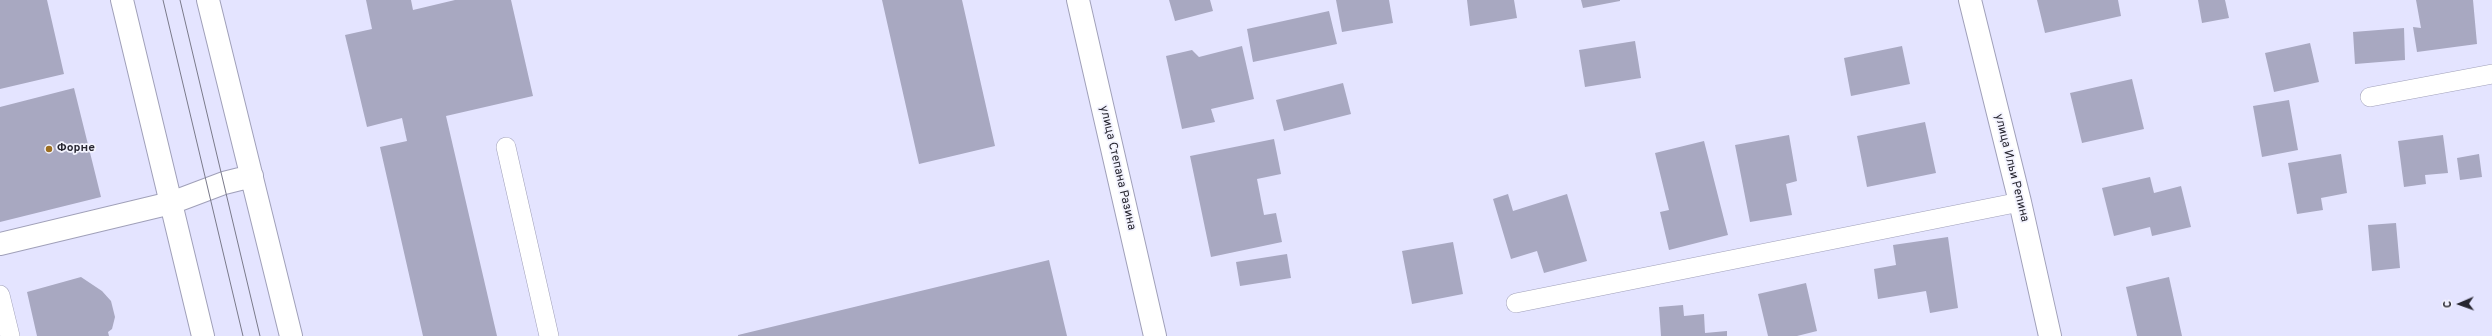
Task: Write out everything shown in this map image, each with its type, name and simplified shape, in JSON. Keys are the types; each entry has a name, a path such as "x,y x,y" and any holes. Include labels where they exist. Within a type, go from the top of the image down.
{"street":[{"path":"122,0 203,336"},
{"path":"208,0 291,336"},
{"name":"улица Степана Разина","path":"1078,0 1155,336"},
{"name":"улица Ильи Репина","path":"1970,0 2020,202 2050,336"},
{"path":"0,244 171,203 224,183 252,176"}],"lane":[{"path":"2370,98 2492,74"},
{"path":"506,147 549,336"},
{"path":"1516,303 2020,202"},
{"path":"0,294 10,336"}],"building":[{"path":"0,0 47,0 64,74 0,89"},
{"path":"366,0 411,0 413,10 455,0 511,0 533,96 446,116 497,336 423,336 380,147 407,141 402,118 367,127 345,35 372,29"},
{"path":"882,0 962,0 995,146 919,164"},
{"path":"1169,0 1210,0 1213,11 1175,21"},
{"path":"1336,0 1389,0 1393,23 1342,32"},
{"path":"1467,0 1514,0 1517,18 1470,26"},
{"path":"1581,0 1620,0 1620,1 1583,8"},
{"path":"2037,0 2118,0 2121,16 2045,33"},
{"path":"2198,0 2225,0 2229,18 2202,23"},
{"path":"2416,0 2473,0 2477,44 2417,52 2413,27 2421,28"},
{"path":"1329,11 1337,44 1253,62 1247,29"},
{"path":"2404,28 2405,60 2355,64 2353,32"},
{"path":"1635,41 1641,78 1585,87 1579,50"},
{"path":"2310,43 2319,82 2274,92 2265,53"},
{"path":"1242,46 1254,99 1211,109 1215,122 1182,129 1166,56 1192,50 1199,57"},
{"path":"1902,46 1910,84 1851,96 1844,58"},
{"path":"2132,79 2144,129 2082,143 2070,93"},
{"path":"1343,83 1351,114 1284,131 1276,100"},
{"path":"74,88 101,197 0,222 0,107"},
{"path":"2289,100 2298,150 2262,157 2253,106"},
{"path":"1925,122 1936,173 1867,187 1857,136"},
{"path":"1789,135 1797,181 1786,184 1792,215 1750,222 1735,145"},
{"path":"2443,135 2448,173 2425,175 2426,184 2404,187 2398,141"},
{"path":"1274,139 1281,174 1257,179 1264,215 1276,213 1282,242 1211,257 1190,156"},
{"path":"1704,141 1728,235 1669,250 1660,212 1669,210 1655,153"},
{"path":"2341,154 2347,193 2321,198 2323,210 2297,214 2288,163"},
{"path":"2479,154 2482,177 2460,180 2457,158"},
{"path":"2150,177 2154,193 2181,186 2191,227 2152,236 2150,227 2114,236 2102,188"},
{"path":"1508,194 1513,211 1567,194 1587,261 1544,273 1537,251 1511,259 1493,199"},
{"path":"2396,223 2400,268 2372,271 2368,225"},
{"path":"1948,237 1958,308 1930,313 1926,291 1878,299 1874,269 1896,265 1893,245"},
{"path":"1453,242 1463,294 1412,304 1402,251"},
{"path":"1287,254 1291,278 1240,286 1236,262"},
{"path":"1049,260 1067,336 738,336 738,335"},
{"path":"81,277 102,291 111,301 115,317 112,329 108,332 109,336 37,336 27,292"},
{"path":"2169,277 2182,336 2137,336 2126,287"},
{"path":"1806,283 1817,331 1797,336 1768,336 1758,294"},
{"path":"1683,305 1684,316 1704,314 1705,333 1727,331 1727,336 1661,336 1659,307"}],"tram line":[{"path":"163,0 243,336"},
{"path":"180,0 260,336"}],"place":[{"name":"Форне","path":"49,149"}]}
